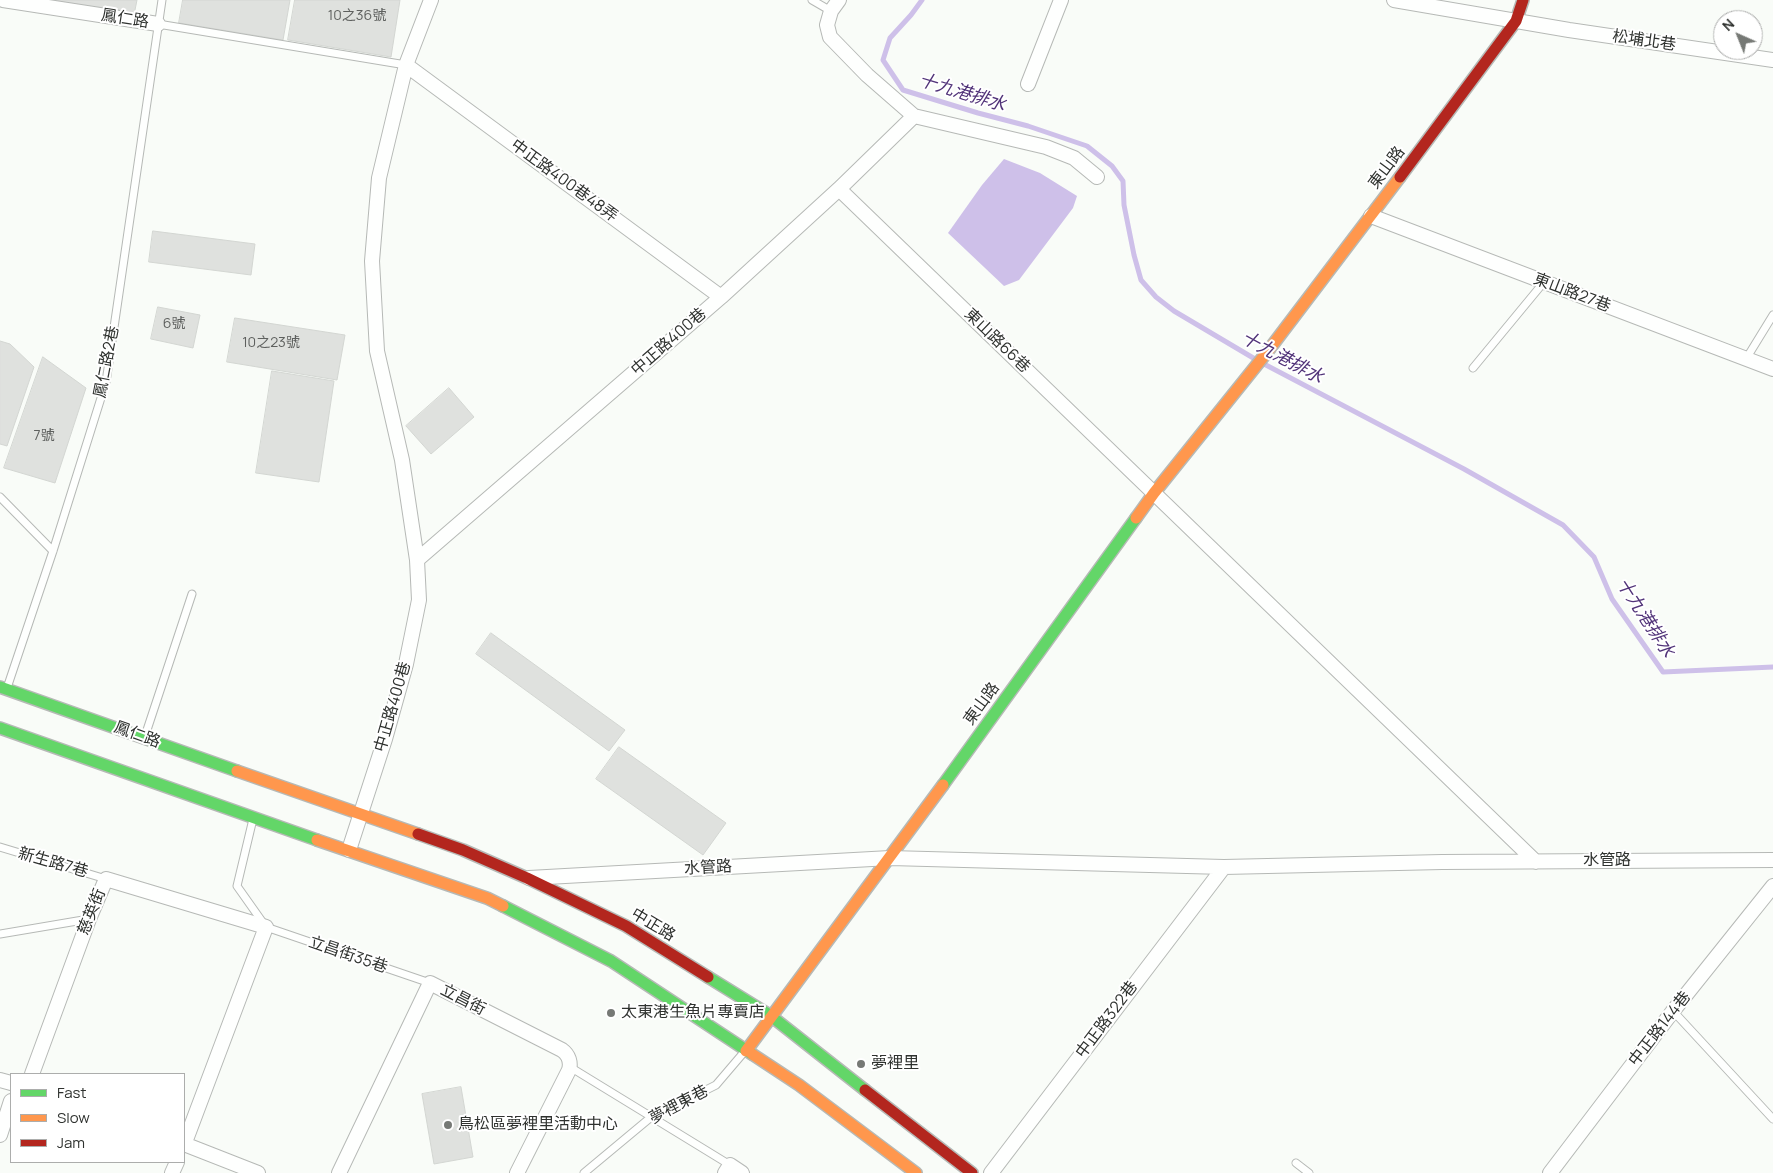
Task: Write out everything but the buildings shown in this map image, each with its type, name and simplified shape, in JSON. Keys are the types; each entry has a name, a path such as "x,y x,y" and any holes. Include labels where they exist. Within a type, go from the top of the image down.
{"main road":[{"name":"東山路","path":"746,1051 890,858 1154,493 1268,351 1516,21 1523,0"},
{"name":"鳳仁路","path":"3,688 273,784"},
{"path":"0,728 487,898 611,962 799,1085 916,1173"},
{"name":"中正路","path":"273,784 463,850 626,926 771,1016 972,1173"}],"street":[{"name":"鳳仁路","path":"3,0 158,24"},
{"name":"中正路400巷","path":"349,850 359,814 385,739 406,664 419,600 417,560 402,460 377,351 372,261 379,178 406,65 431,0"},
{"path":"1028,84 1061,0"},
{"name":"松埔北巷","path":"1394,0 1569,30 1773,60"},
{"path":"835,6 827,25 830,37 867,75 914,116 1046,147 1074,158 1097,177"},
{"name":"中正路400巷48弄","path":"406,65 721,297"},
{"name":"中正路400巷","path":"417,560 721,297 839,189 914,116"},
{"name":"東山路66巷","path":"839,189 1536,862"},
{"name":"東山路27巷","path":"1371,216 1773,369"},
{"name":"水管路","path":"526,878 890,858 1224,867 1442,862 1773,860"},
{"name":"中正路322巷","path":"991,1173 1224,867"},
{"name":"慈英街","path":"32,1073 88,919 106,879 266,927"},
{"name":"中正路144巷","path":"1550,1173 1673,1011 1773,886"},
{"path":"185,1141 266,927"},
{"name":"立昌街","path":"339,1173 430,983 562,1050 568,1057 570,1067"},
{"path":"518,1173 570,1067"},
{"path":"0,1135 10,1104"},
{"path":"185,1144 258,1173"}],"lane":[{"name":"鳳仁路2巷","path":"3,688 53,551 106,382 162,0"},
{"path":"812,0 835,6"},
{"path":"158,24 406,65"},
{"path":"1473,368 1544,282"},
{"path":"1746,359 1773,315"},
{"path":"0,497 53,551"},
{"path":"145,738 192,594"},
{"path":"254,818 237,886 266,927"},
{"name":"新生路7巷","path":"0,847 106,879"},
{"path":"0,934 88,919"},
{"name":"立昌街35巷","path":"266,927 430,983"},
{"path":"1673,1011 1773,1119"},
{"name":"夢裡東巷","path":"584,1173 650,1118 716,1085 746,1051"},
{"path":"570,1067 732,1170"},
{"path":"1296,1163 1309,1173"}],"shaded area":[{"path":"1004,159 1040,173 1077,196 1073,208 1019,280 1004,286 948,233 982,185"}],"waterway":[{"name":"十九港排水","path":"922,0 890,38 883,60 903,90 1028,126 1087,146 1112,166 1123,181 1124,205 1141,280 1156,297 1174,311 1255,359"},
{"name":"十九港排水","path":"1264,364 1464,469 1563,525 1594,557 1612,599 1663,672 1773,667"}],"traffic: fast":[{"path":"943,785 1136,518"},
{"path":"0,687 237,771"},
{"path":"0,728 317,840"},
{"path":"503,906 611,961 752,1054"},
{"path":"708,977 771,1016 865,1090"}],"traffic: slow":[{"path":"1136,518 1268,351 1400,177"},
{"path":"237,771 418,834"},
{"path":"746,1051 943,785"},
{"path":"317,840 487,898 503,906"},
{"path":"752,1054 799,1085 916,1173"}],"traffic: jam":[{"path":"1400,177 1516,21 1523,0"},
{"path":"418,834 463,850 527,878 626,926 708,977"},
{"path":"865,1090 972,1173"}],"place":[{"name":"太東港生魚片專賣店","path":"611,1013"},
{"name":"夢裡里","path":"861,1064"},
{"name":"鳥松區夢裡里活動中心","path":"448,1125"}]}
